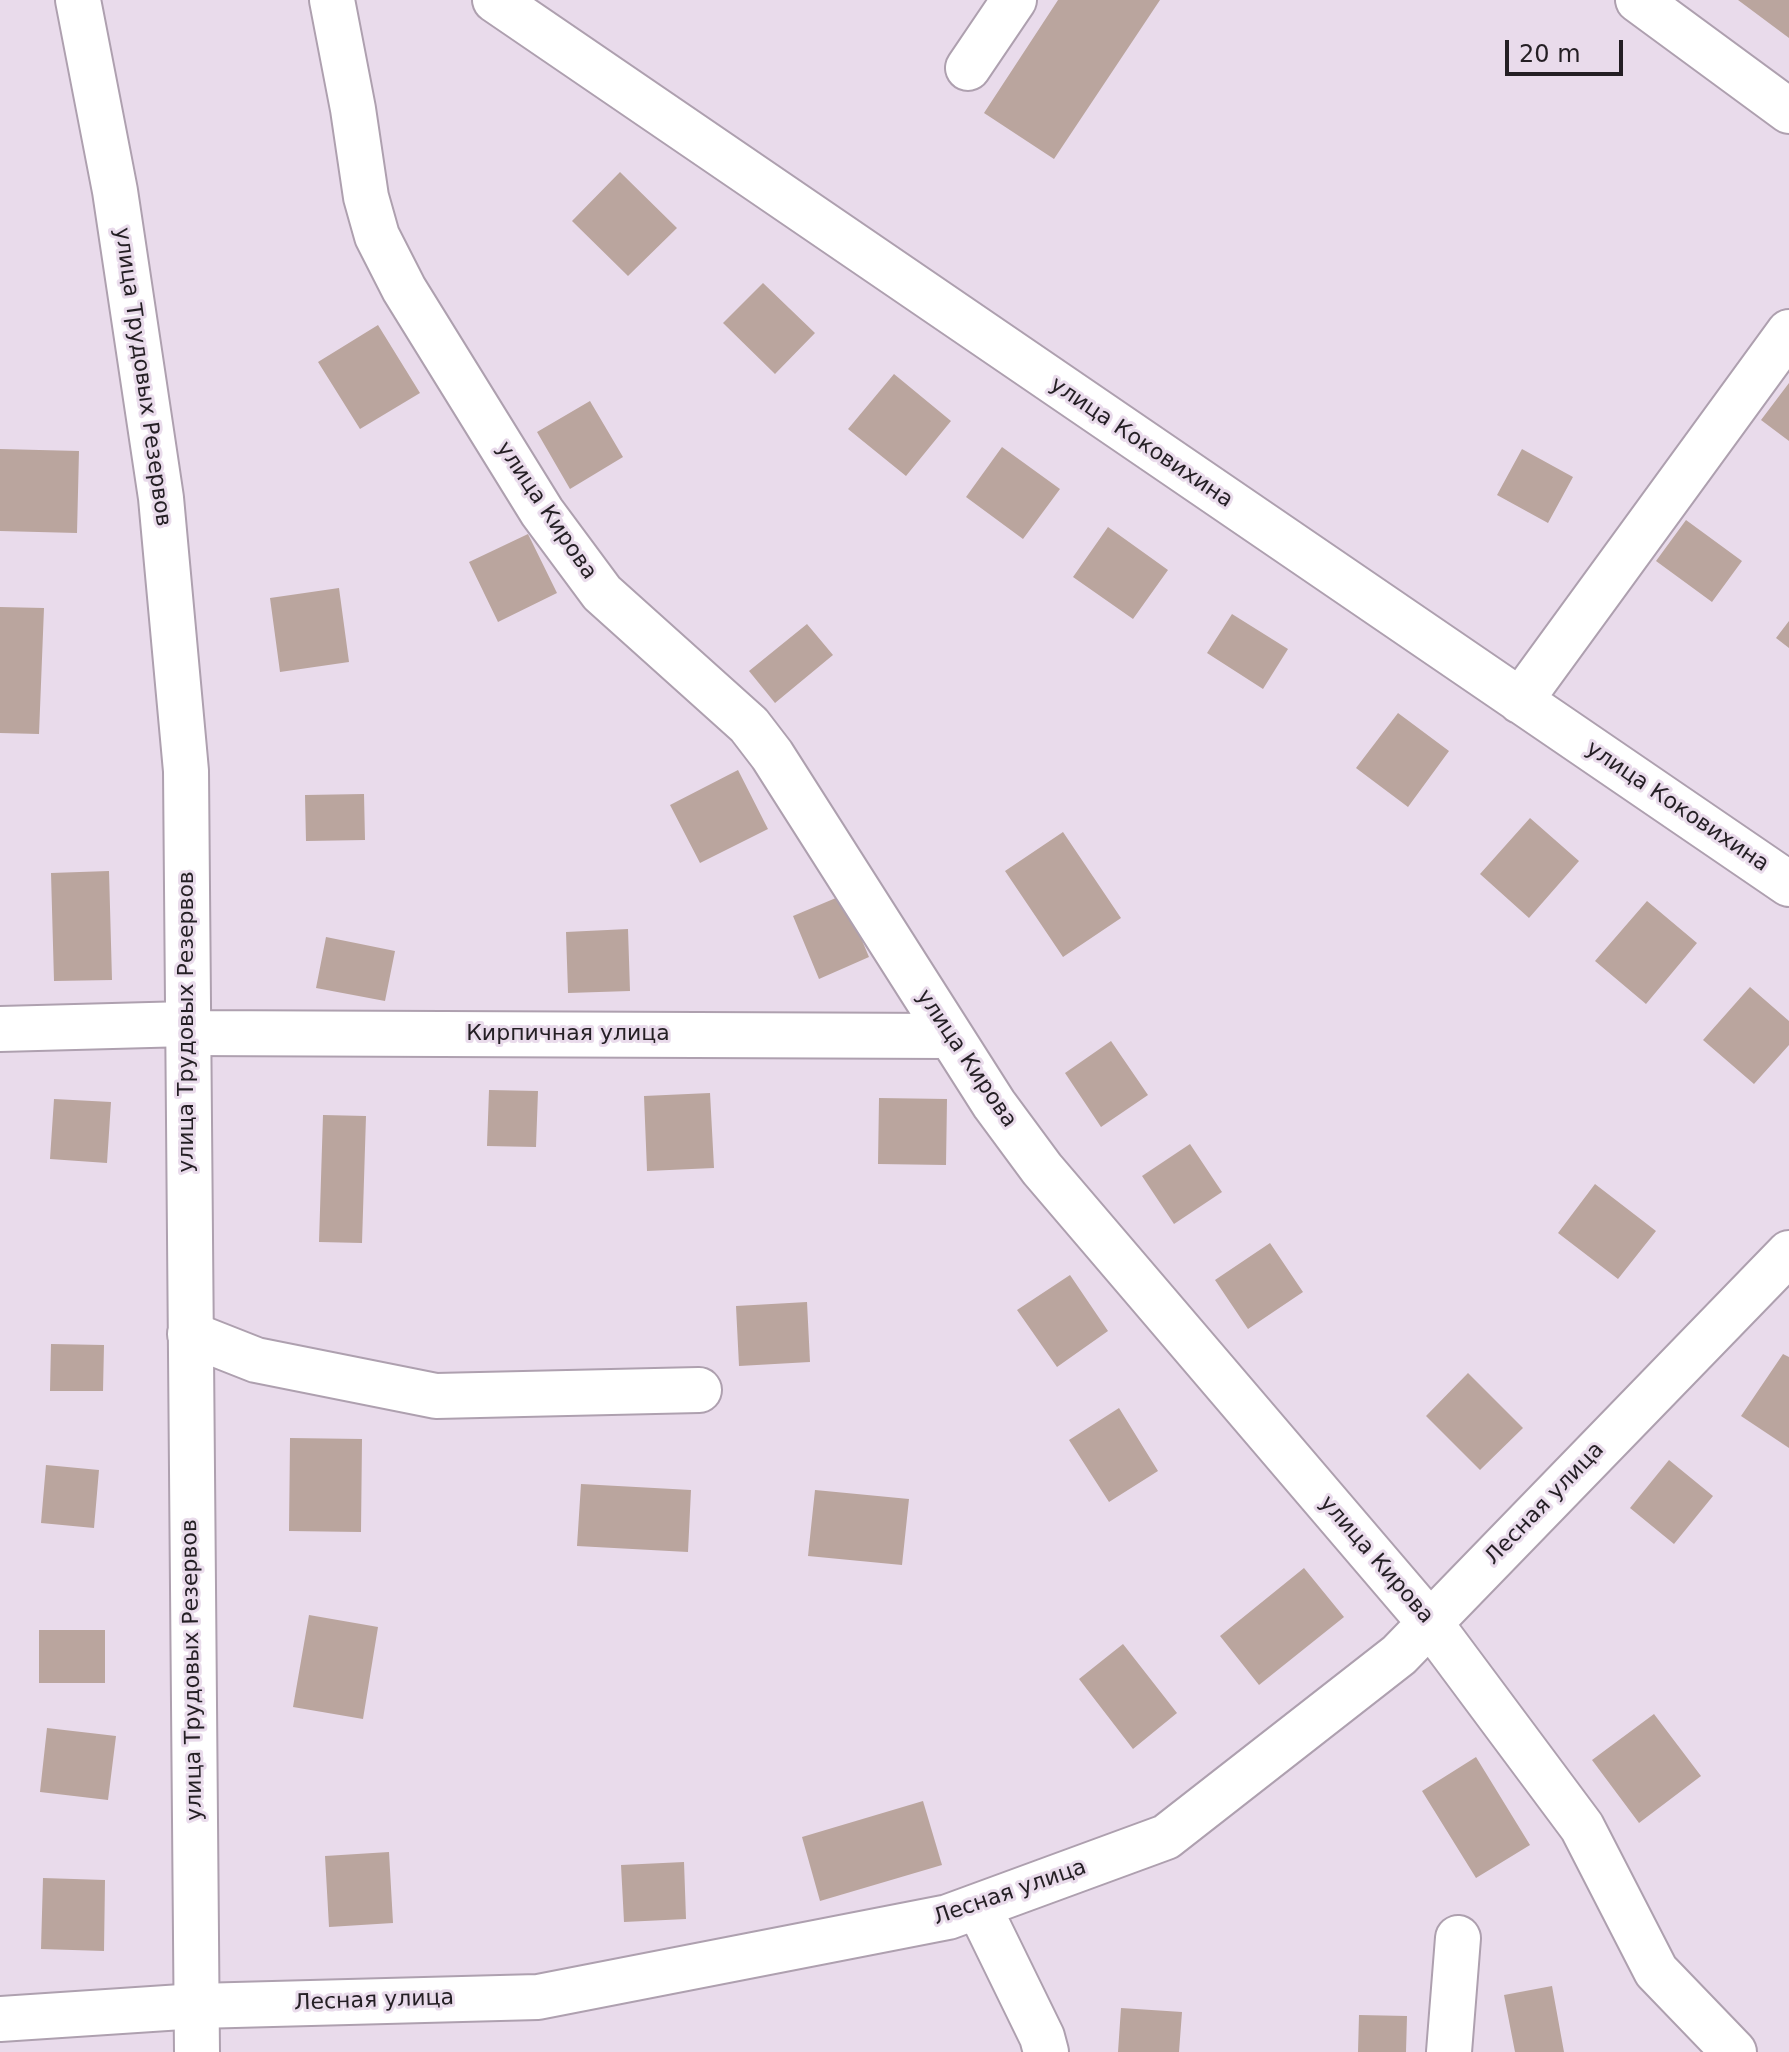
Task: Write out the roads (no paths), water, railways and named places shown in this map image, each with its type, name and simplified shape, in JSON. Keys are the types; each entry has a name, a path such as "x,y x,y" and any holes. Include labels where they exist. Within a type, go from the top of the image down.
{"street":[{"name":"улица Трудовых Резервов","path":"78,0 115,191 163,513 186,771 197,2052"},
{"name":"улица Кирова","path":"332,0 366,197 377,236 404,289 542,512 602,593 749,725 772,755 994,1104 1081,1218 1430,1623 1582,1827 1656,1971 1734,2052"},
{"name":"улица Коковихина","path":"495,0 1789,884"},
{"path":"968,68 1014,0"},
{"path":"1638,0 1789,111"},
{"path":"1520,701 1789,332"},
{"name":"Кирпичная улица","path":"0,1029 950,1036"},
{"name":"Лесная улица","path":"0,2019 197,2006 538,1997 948,1917 1166,1837 1399,1655 1789,1253"},
{"path":"190,1334 256,1360 436,1396 699,1390"},
{"path":"978,1906 1042,2037 1046,2052"},
{"path":"1449,2052 1458,1938"}]}
